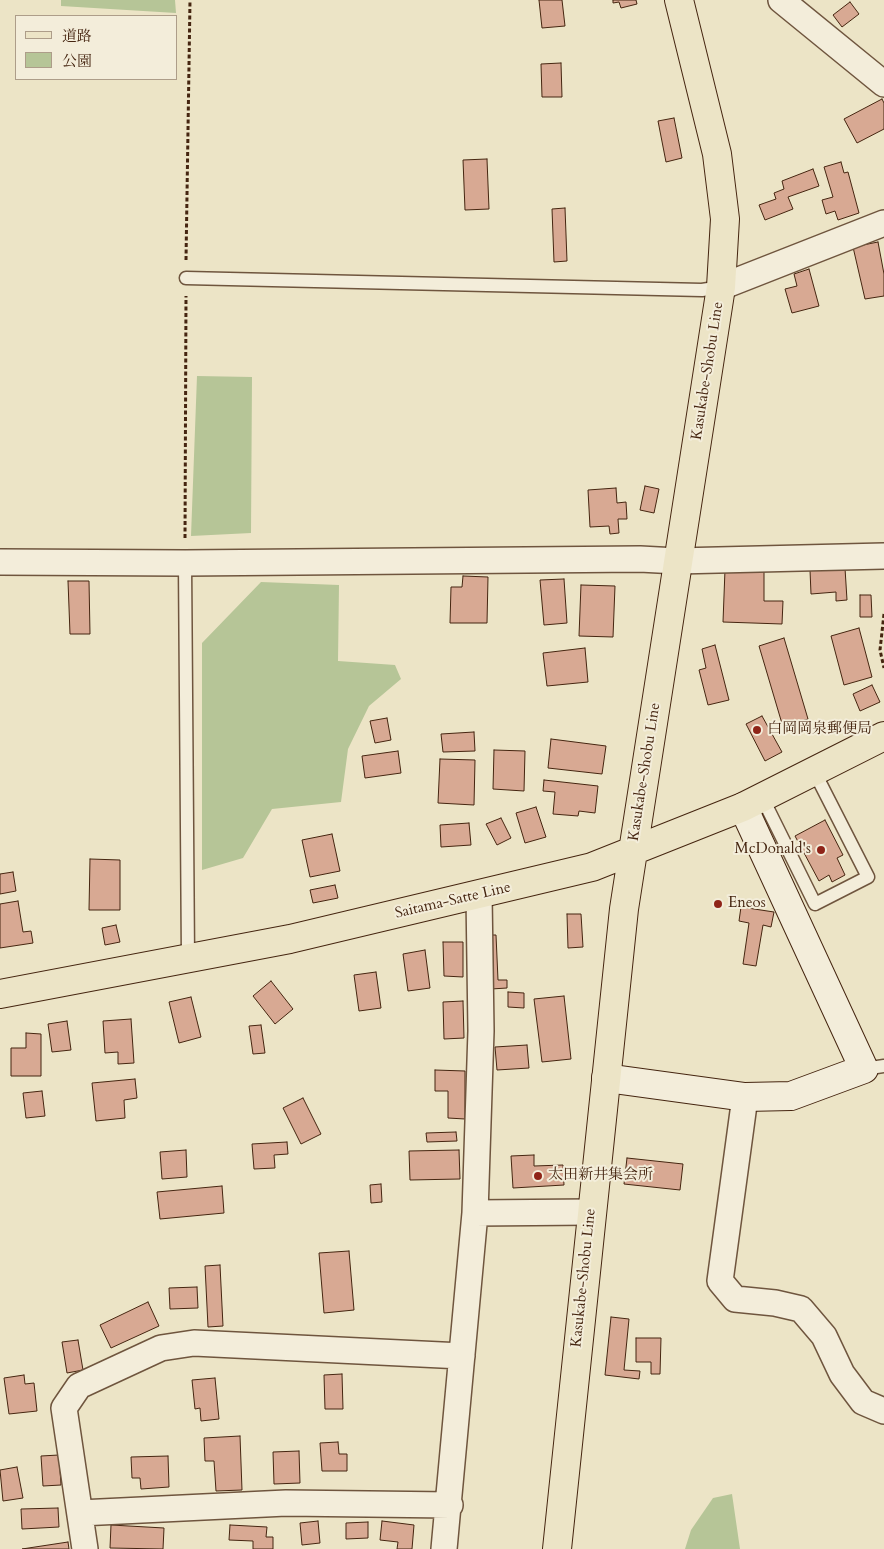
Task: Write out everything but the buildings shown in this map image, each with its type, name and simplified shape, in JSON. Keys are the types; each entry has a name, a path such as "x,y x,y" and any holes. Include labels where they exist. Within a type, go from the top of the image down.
{"main road":[{"name":"Kasukabe-Shobu Line","path":"557,1549 591,1212 632,852 722,287 724,219 717,154 679,0"},
{"name":"Saitama-Satte Line","path":"0,994 290,939 592,867 752,802 884,736"}],"street":[{"path":"782,0 884,84"},
{"path":"722,287 884,223"},
{"path":"0,562 185,563 640,559 677,561 884,556"},
{"path":"606,1078 745,1097 791,1096 874,1067 752,802"},
{"path":"444,1549 450,1505 475,1213 481,1030 479,895"},
{"path":"745,1097 720,1281 735,1299 775,1303 801,1309 824,1336 842,1374 863,1402 884,1411"},
{"path":"475,1213 591,1212"},
{"path":"85,1549 64,1408 79,1386 161,1348 194,1343 462,1356"},
{"path":"80,1513 286,1503 450,1505"}],"lane":[{"path":"186,278 702,290 722,287"},
{"path":"185,563 188,959"},
{"path":"752,802 815,904 868,877 814,771"}],"path":[{"path":"884,614 880,650 884,668"}],"green space":[{"path":"61,0 175,0 176,13 61,6"},
{"path":"197,376 252,377 251,533 191,536"},
{"path":"261,582 339,585 338,661 395,665 401,679 369,706 348,749 341,802 272,809 243,858 202,870 202,643"},
{"path":"732,1494 740,1549 685,1549 691,1530 713,1498"}],"place":[{"name":"白岡岡泉郵便局","path":"757,730"},
{"name":"McDonald's","path":"821,850"},
{"name":"Eneos","path":"718,904"},
{"name":"太田新井集会所","path":"538,1176"}]}
